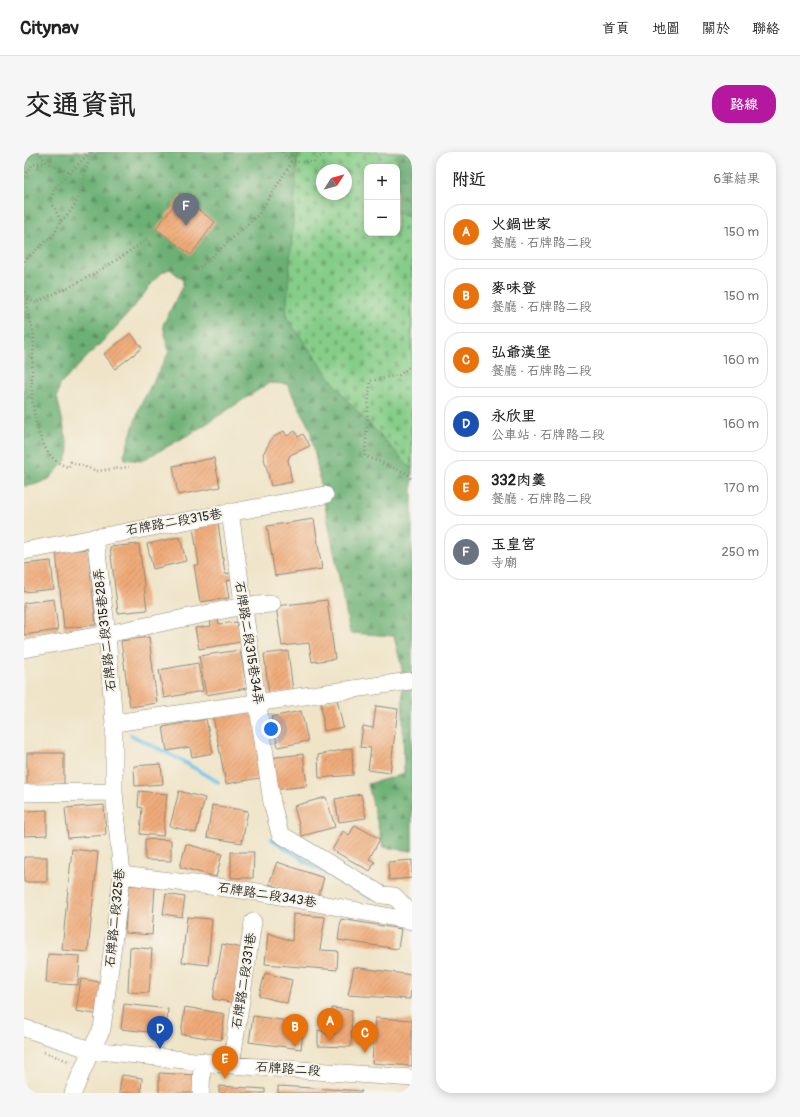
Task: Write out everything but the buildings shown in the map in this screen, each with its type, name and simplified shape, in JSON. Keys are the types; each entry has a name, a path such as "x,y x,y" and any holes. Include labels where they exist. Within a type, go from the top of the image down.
{"street":[{"name":"石牌路二段315巷","path":"24,551 325,495"},
{"name":"石牌路二段315巷34弄","path":"230,512 272,802 280,834 382,895 394,896 412,914"},
{"name":"石牌路二段315巷28弄","path":"95,537 107,634 114,730"},
{"path":"24,649 107,634 243,606 272,604"},
{"path":"114,730 258,702 410,681"},
{"name":"石牌路二段325巷","path":"74,1093 91,1050 102,1029 122,875 114,792 114,730"},
{"path":"24,793 114,792"},
{"name":"石牌路二段343巷","path":"122,875 258,892 412,921"},
{"name":"石牌路二段331巷","path":"231,1065 253,922"},
{"name":"石牌路二段","path":"24,1028 91,1050 231,1065 412,1078"},
{"path":"201,1093 202,1061"}],"path":[{"path":"38,152 47,163"},
{"path":"61,221 51,200 54,189 91,152"},
{"path":"24,260 54,234 61,221 70,213 81,194 86,166 91,152"},
{"path":"282,152 292,162 314,162 326,152"},
{"path":"197,270 258,215 292,162"},
{"path":"24,176 33,164 47,163 70,172"},
{"path":"24,292 28,299 36,303 46,296 76,284 124,256 148,238"},
{"path":"28,299 25,309 33,326 34,345 32,389 34,413 41,440 52,459 69,468 71,462 97,471 129,467"},
{"path":"412,365 399,375 370,381 365,456 408,474 412,480"},
{"path":"37,1050 72,1062"}],"green space":[{"path":"24,152 412,152 412,851 383,847 368,784 404,774 402,669 394,636 350,633 310,429 287,384 269,383 192,433 141,461 125,459 124,455 140,406 169,352 163,325 183,285 183,280 170,269 155,279 124,318 60,385 57,396 69,451 66,460 49,479 34,485 24,486"},
{"path":"298,152 399,152 398,164 364,164 364,236 400,236 400,214 412,216 412,469 345,398 286,317"}],"waterway":[{"path":"131,735 179,759 218,782"},
{"path":"272,839 313,866 370,897"}],"place":[{"name":"玉皇宮","path":"186,226"},
{"name":"火鍋世家","path":"330,1041"},
{"name":"麥味登","path":"295,1047"},
{"name":"永欣里","path":"160,1049"},
{"name":"弘爺漢堡","path":"365,1053"},
{"name":"332肉羹","path":"225,1079"}]}
